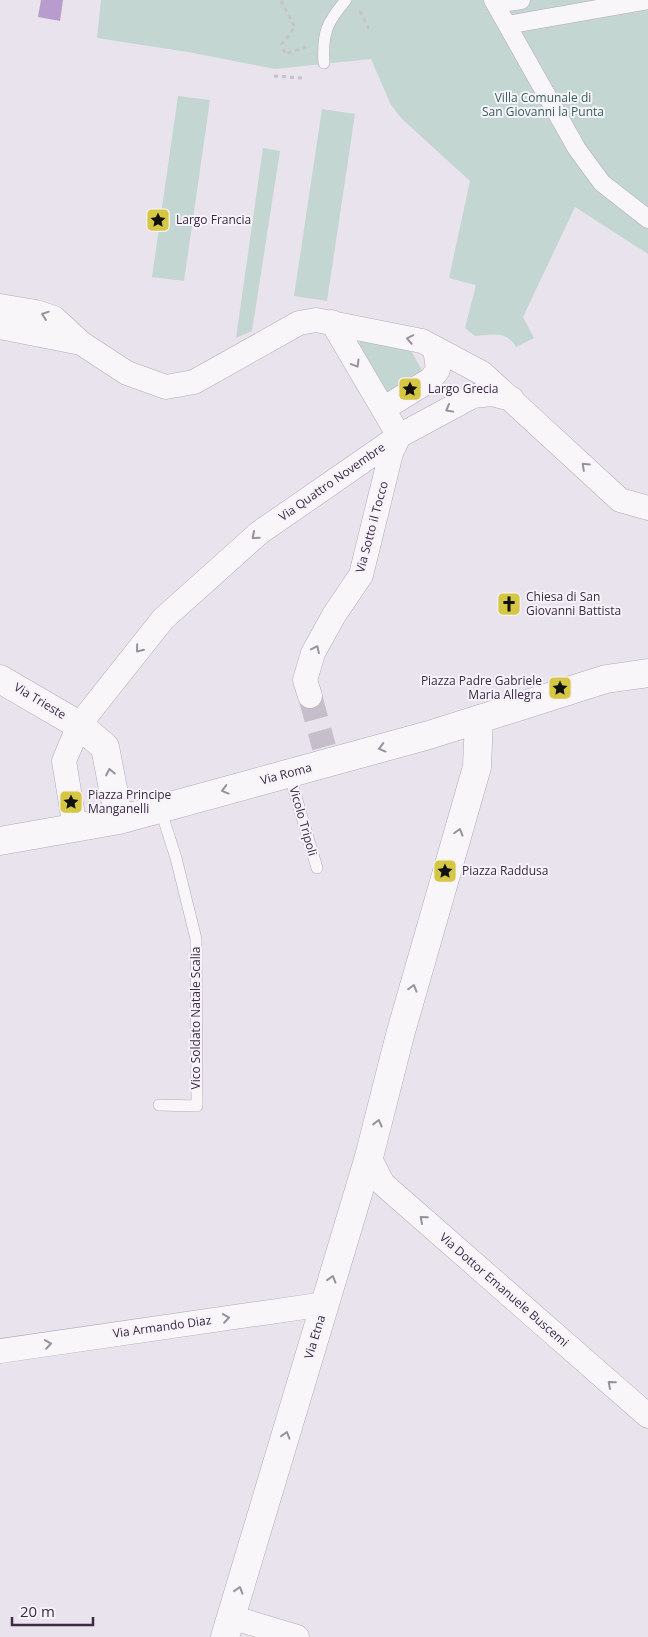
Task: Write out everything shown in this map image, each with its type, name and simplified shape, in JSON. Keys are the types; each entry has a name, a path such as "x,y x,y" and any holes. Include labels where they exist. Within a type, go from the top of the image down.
{"street":[{"path":"521,0 494,2 577,149 602,183 648,219"},
{"path":"507,25 648,0"},
{"path":"0,306 36,312 54,318 81,343 127,373 166,387 194,382 299,323 316,320 422,342 482,373 512,398 620,500 648,508"},
{"path":"332,322 399,436"},
{"path":"0,327 81,343"},
{"path":"383,409 430,380 438,370 435,348"},
{"name":"Via Quattro Novembre","path":"75,828 64,761 79,725 163,618 259,533 399,436 473,396 492,394 512,398"},
{"name":"Via Sotto il Tocco","path":"310,696 306,680 313,653 334,615 361,574 391,453 399,436"},
{"name":"Via Roma","path":"0,841 75,828 141,813 289,773 326,755 429,735 606,679 648,674"},
{"name":"Via Trieste","path":"0,679 79,725 105,747 141,813"},
{"name":"Via Etna","path":"228,1627 369,1157 400,1035 477,767 479,719"},
{"name":"Via Dottor Emanuele Buscemi","path":"369,1157 383,1184 648,1416"},
{"name":"Via Armando Diaz","path":"0,1351 325,1304"},
{"path":"228,1627 296,1637"}],"lane":[{"path":"324,62 322,40 332,17 346,0"},
{"name":"Vicolo Tripoli","path":"289,773 317,868"},
{"name":"Vico Soldato Natale Scalia","path":"141,813 176,858 196,939 196,1106 159,1106"}],"path":[{"path":"281,1 295,27 282,44 285,54 322,40"},
{"path":"274,76 302,78"}],"green space":[{"name":"Villa Comunale di San Giovanni la Punta","path":"101,0 648,0 648,254 575,207 523,317 534,338 516,347 508,338 503,336 475,336 465,328 476,285 449,278 470,181 402,119 391,105 371,59 275,69 188,52 97,38"},
{"path":"178,96 210,100 184,281 152,277"},
{"path":"322,109 355,114 327,301 294,296"},
{"path":"263,148 280,151 252,331 236,338"},
{"path":"361,340 410,349 423,372 386,393 357,348"}],"shaded area":[{"path":"41,0 63,0 60,21 38,17"}],"tunnel":[{"path":"310,696 324,747"}],"place":[{"name":"Largo Francia","path":"158,220"},
{"name":"Largo Grecia","path":"410,389"},
{"name":"Chiesa di San Giovanni Battista","path":"509,604"},
{"name":"Piazza Padre Gabriele Maria Allegra","path":"560,688"},
{"name":"Piazza Principe Manganelli","path":"71,802"},
{"name":"Piazza Raddusa","path":"445,871"}]}
